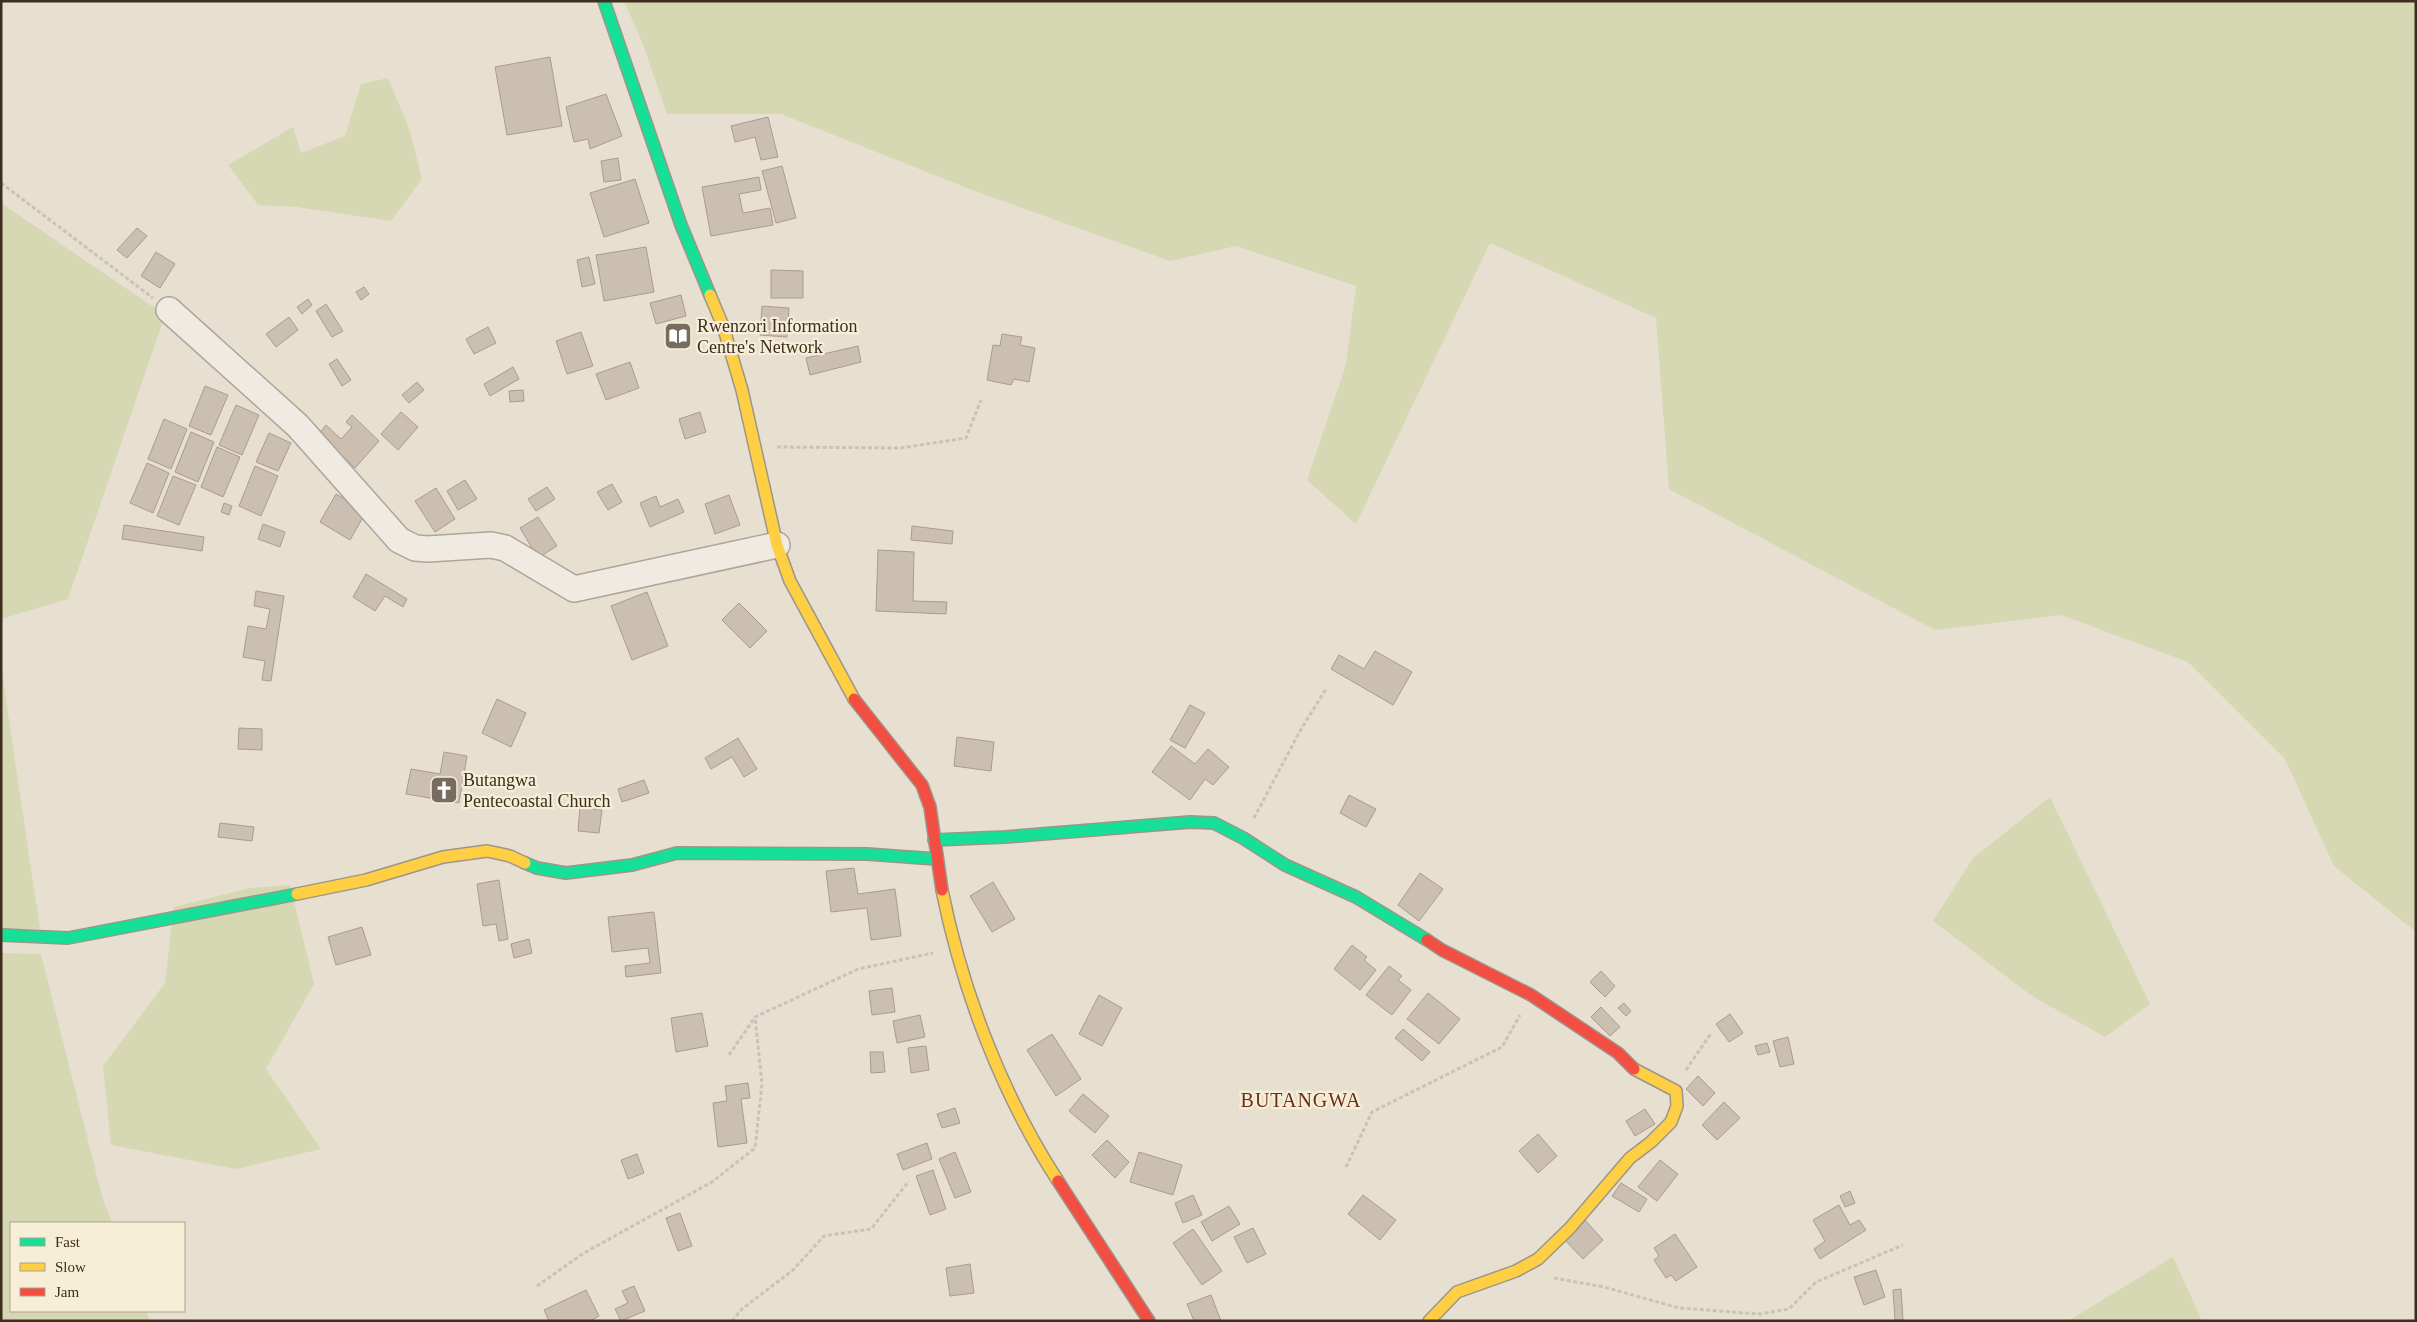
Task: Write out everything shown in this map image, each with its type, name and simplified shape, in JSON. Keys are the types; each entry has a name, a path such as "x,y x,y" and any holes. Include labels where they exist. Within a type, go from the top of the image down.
{"street":[{"path":"604,1 682,225 723,326 742,390 778,545 790,581 852,697 922,785 930,807 936,859 949,925 986,1040 1041,1155 1149,1321"},
{"path":"169,310 298,426 399,540 415,548 428,550 491,544 505,548 574,589 778,545"},
{"path":"934,840 1204,822 1214,823 1244,838 1285,865 1356,897 1413,930 1442,950 1531,995 1618,1052 1642,1075 1676,1090 1676,1106 1671,1122 1652,1142 1630,1158 1570,1228 1538,1259 1516,1271 1457,1292 1429,1321"},
{"path":"1,935 68,938 166,922 366,880 443,857 487,851 510,856 536,868 566,874 632,865 677,854 866,854 936,859"}],"path":[{"path":"1,184 169,310"},
{"path":"754,446 901,448 966,438 981,400"},
{"path":"1244,838 1300,731 1326,689"},
{"path":"729,1055 755,1017 858,968 956,949"},
{"path":"1346,1167 1372,1112 1502,1047 1531,995"},
{"path":"537,1286 584,1253 712,1182 755,1148 762,1084 755,1017"},
{"path":"1676,1090 1691,1060 1712,1032"},
{"path":"732,1321 742,1309 793,1270 824,1236 871,1229 909,1181"},
{"path":"1516,1271 1604,1287 1679,1308 1760,1314 1789,1309 1816,1282 1904,1246"}],"green space":[{"path":"624,1 2416,1 2416,932 2334,866 2285,759 2188,662 2061,615 1935,630 1669,489 1656,318 1490,243 1356,524 1307,480 1346,365 1356,286 1236,246 1170,261 972,190 781,114 667,114 642,42"},
{"path":"388,78 410,131 422,179 391,221 297,207 258,205 228,165 293,127 301,153 345,136 361,84"},
{"path":"1,203 165,315 68,599 1,619"},
{"path":"1,666 40,929 1,929"},
{"path":"2050,797 2150,1004 2105,1037 2032,996 1933,921 1973,858"},
{"path":"290,885 314,984 266,1069 321,1149 236,1169 111,1145 103,1066 165,983 174,907 250,888"},
{"path":"1,953 41,954 103,1200 112,1222 10,1222 10,1312 146,1312 150,1321 1,1321"},
{"path":"2173,1257 2202,1321 2068,1321"}],"building":[{"path":"550,57 562,126 507,135 495,67"},
{"path":"606,94 622,136 590,149 588,139 574,142 566,107"},
{"path":"768,117 778,157 761,160 755,137 735,142 731,126"},
{"path":"618,158 621,180 604,182 601,161"},
{"path":"782,166 796,218 776,223 762,171"},
{"path":"759,177 761,190 739,194 743,213 770,208 773,225 711,236 702,187"},
{"path":"635,179 649,223 604,237 590,193"},
{"path":"137,228 147,236 127,258 117,250"},
{"path":"646,247 654,292 604,301 596,255"},
{"path":"156,252 175,264 160,288 141,276"},
{"path":"589,257 595,284 582,287 577,260"},
{"path":"771,270 803,271 803,298 771,298"},
{"path":"364,287 369,294 361,300 356,292"},
{"path":"681,295 686,316 656,324 650,303"},
{"path":"308,299 312,305 302,314 297,307"},
{"path":"326,304 343,331 332,337 316,311"},
{"path":"762,306 789,308 787,337 760,335"},
{"path":"289,317 298,330 276,347 266,334"},
{"path":"488,327 496,343 474,354 466,339"},
{"path":"581,332 593,366 567,374 556,341"},
{"path":"1002,334 1022,337 1020,345 1035,348 1029,382 1014,379 1011,385 987,380 993,345 1000,346"},
{"path":"858,346 861,362 810,375 806,358"},
{"path":"337,359 351,380 342,386 329,364"},
{"path":"630,362 639,388 606,400 596,374"},
{"path":"513,367 519,379 490,396 484,384"},
{"path":"417,382 424,390 409,403 402,395"},
{"path":"205,386 228,395 211,435 189,426"},
{"path":"523,390 524,401 510,402 509,391"},
{"path":"236,405 259,415 242,455 219,445"},
{"path":"401,412 418,427 398,450 381,434"},
{"path":"700,412 706,432 685,439 679,419"},
{"path":"352,415 379,441 355,468 319,434 326,425 341,439 352,427 346,422"},
{"path":"164,419 187,429 171,469 148,459"},
{"path":"191,432 214,442 198,482 175,472"},
{"path":"269,433 291,443 278,471 256,462"},
{"path":"217,447 240,457 223,497 201,487"},
{"path":"147,463 169,473 153,513 130,503"},
{"path":"255,466 278,476 261,516 239,506"},
{"path":"173,476 196,485 179,525 157,516"},
{"path":"465,480 477,499 458,510 447,491"},
{"path":"612,484 622,502 608,510 597,492"},
{"path":"547,487 555,499 536,511 528,499"},
{"path":"436,488 455,519 435,532 415,501"},
{"path":"336,494 366,512 350,540 320,522"},
{"path":"729,495 740,525 715,534 705,504"},
{"path":"656,496 660,507 678,499 684,512 650,527 640,503"},
{"path":"224,503 232,506 229,515 221,512"},
{"path":"538,517 557,546 538,558 520,528"},
{"path":"263,524 285,532 280,547 258,539"},
{"path":"124,525 204,537 202,551 122,539"},
{"path":"912,526 953,531 952,544 911,540"},
{"path":"878,550 914,552 913,601 947,602 946,614 876,611"},
{"path":"366,574 407,599 403,607 385,596 375,611 353,597"},
{"path":"256,591 284,596 271,681 262,680 265,661 243,657 248,626 266,629 270,609 254,606"},
{"path":"647,592 668,646 632,660 611,606"},
{"path":"739,603 767,631 750,648 722,620"},
{"path":"1375,651 1412,672 1393,705 1331,669 1339,655 1364,669"},
{"path":"497,699 526,713 511,747 482,733"},
{"path":"1190,705 1205,713 1185,748 1170,740"},
{"path":"239,728 262,729 262,750 238,749"},
{"path":"957,737 994,742 991,771 954,766"},
{"path":"738,738 757,769 744,777 732,757 711,769 705,758"},
{"path":"1171,746 1195,764 1208,749 1229,767 1213,785 1205,779 1190,800 1152,772"},
{"path":"444,752 467,756 459,803 406,794 411,769 440,774"},
{"path":"644,780 649,793 622,802 618,789"},
{"path":"1349,795 1376,809 1366,827 1340,813"},
{"path":"580,807 602,810 599,833 578,831"},
{"path":"220,823 254,827 252,841 218,837"},
{"path":"854,868 858,894 895,889 901,936 871,940 867,908 831,912 826,871"},
{"path":"1420,873 1443,889 1419,921 1398,905"},
{"path":"499,880 508,939 499,941 496,924 483,926 477,884"},
{"path":"993,882 1015,919 992,932 970,896"},
{"path":"654,912 661,973 626,977 625,966 650,963 648,948 612,952 608,917"},
{"path":"362,927 371,955 336,965 328,937"},
{"path":"529,939 532,953 514,958 511,944"},
{"path":"1352,945 1367,957 1364,960 1376,970 1360,990 1334,969"},
{"path":"1389,966 1402,976 1398,980 1411,990 1392,1015 1366,995"},
{"path":"1601,971 1615,986 1605,997 1590,982"},
{"path":"892,988 895,1012 872,1015 869,991"},
{"path":"1428,993 1460,1019 1439,1044 1407,1019"},
{"path":"1099,995 1122,1008 1102,1046 1079,1034"},
{"path":"1624,1003 1631,1011 1626,1016 1618,1008"},
{"path":"1601,1007 1620,1027 1610,1036 1591,1017"},
{"path":"702,1013 708,1046 676,1052 671,1018"},
{"path":"1730,1014 1743,1033 1729,1042 1716,1024"},
{"path":"920,1015 925,1037 897,1043 893,1021"},
{"path":"1403,1029 1430,1052 1422,1061 1395,1038"},
{"path":"1052,1034 1081,1079 1056,1096 1027,1050"},
{"path":"1788,1037 1794,1064 1780,1067 1773,1041"},
{"path":"1767,1043 1770,1052 1758,1055 1755,1046"},
{"path":"926,1046 929,1070 911,1073 908,1048"},
{"path":"870,1052 883,1052 885,1072 871,1073"},
{"path":"1698,1076 1715,1093 1703,1106 1686,1089"},
{"path":"748,1083 750,1098 741,1099 747,1143 718,1147 713,1103 727,1101 725,1086"},
{"path":"1083,1094 1109,1116 1095,1133 1069,1111"},
{"path":"1724,1102 1740,1118 1717,1140 1702,1125"},
{"path":"955,1108 960,1123 942,1128 937,1114"},
{"path":"1645,1109 1655,1124 1635,1136 1626,1121"},
{"path":"1538,1134 1557,1156 1538,1173 1519,1151"},
{"path":"1107,1140 1129,1162 1115,1178 1092,1155"},
{"path":"927,1143 932,1159 903,1170 897,1154"},
{"path":"955,1152 971,1192 955,1198 939,1159"},
{"path":"1139,1152 1182,1165 1173,1195 1130,1182"},
{"path":"637,1154 644,1173 628,1179 621,1160"},
{"path":"1660,1160 1678,1174 1657,1201 1638,1187"},
{"path":"933,1170 946,1209 930,1215 916,1176"},
{"path":"1621,1183 1647,1199 1639,1212 1612,1196"},
{"path":"1850,1191 1855,1203 1845,1207 1840,1196"},
{"path":"1193,1195 1202,1215 1183,1223 1175,1203"},
{"path":"1363,1195 1396,1220 1380,1240 1348,1214"},
{"path":"1839,1205 1850,1225 1859,1220 1866,1230 1820,1259 1814,1249 1825,1241 1813,1220"},
{"path":"1229,1206 1240,1224 1212,1241 1201,1222"},
{"path":"680,1213 692,1246 678,1251 666,1218"},
{"path":"1584,1219 1603,1240 1583,1259 1564,1239"},
{"path":"1253,1228 1266,1254 1247,1263 1234,1237"},
{"path":"1193,1229 1222,1271 1202,1285 1173,1243"},
{"path":"1675,1234 1697,1267 1676,1281 1671,1275 1666,1278 1654,1260 1659,1256 1654,1248"},
{"path":"970,1264 974,1293 950,1296 946,1268"},
{"path":"1876,1270 1885,1297 1864,1305 1854,1277"},
{"path":"634,1286 645,1311 621,1321 615,1309 628,1303 622,1291"},
{"path":"1901,1289 1903,1320 1895,1320 1893,1290"},
{"path":"586,1290 599,1316 590,1321 549,1321 544,1310"},
{"path":"1211,1295 1221,1321 1194,1321 1187,1304"}],"traffic: fast":[{"path":"604,1 681,225 710,295"},
{"path":"934,840 1005,837 1190,822 1214,823 1243,838 1285,865 1356,897 1427,940"},
{"path":"525,863 537,868 566,873 632,865 677,853 867,854 936,859"},
{"path":"1,935 68,938 297,894"}],"traffic: slow":[{"path":"710,295 723,326 742,390 777,545 790,581 854,699"},
{"path":"297,894 366,880 443,857 487,851 510,856 525,863"},
{"path":"942,890 961,966 986,1041 1019,1113 1058,1181"},
{"path":"1429,1321 1457,1292 1516,1271 1538,1259 1570,1228 1630,1158 1651,1142 1671,1122 1677,1106 1676,1091 1634,1069"}],"traffic: jam":[{"path":"854,699 922,785 930,807 942,890"},
{"path":"1427,940 1442,950 1531,995 1618,1053 1634,1069"},
{"path":"1058,1181 1149,1321"}],"place":[{"name":"Rwenzori Information Centre's Network","path":"678,336"},
{"name":"Butangwa Pentecoastal Church","path":"444,790"}],"district":[{"name":"BUTANGWA","path":"1301,1100"}]}
